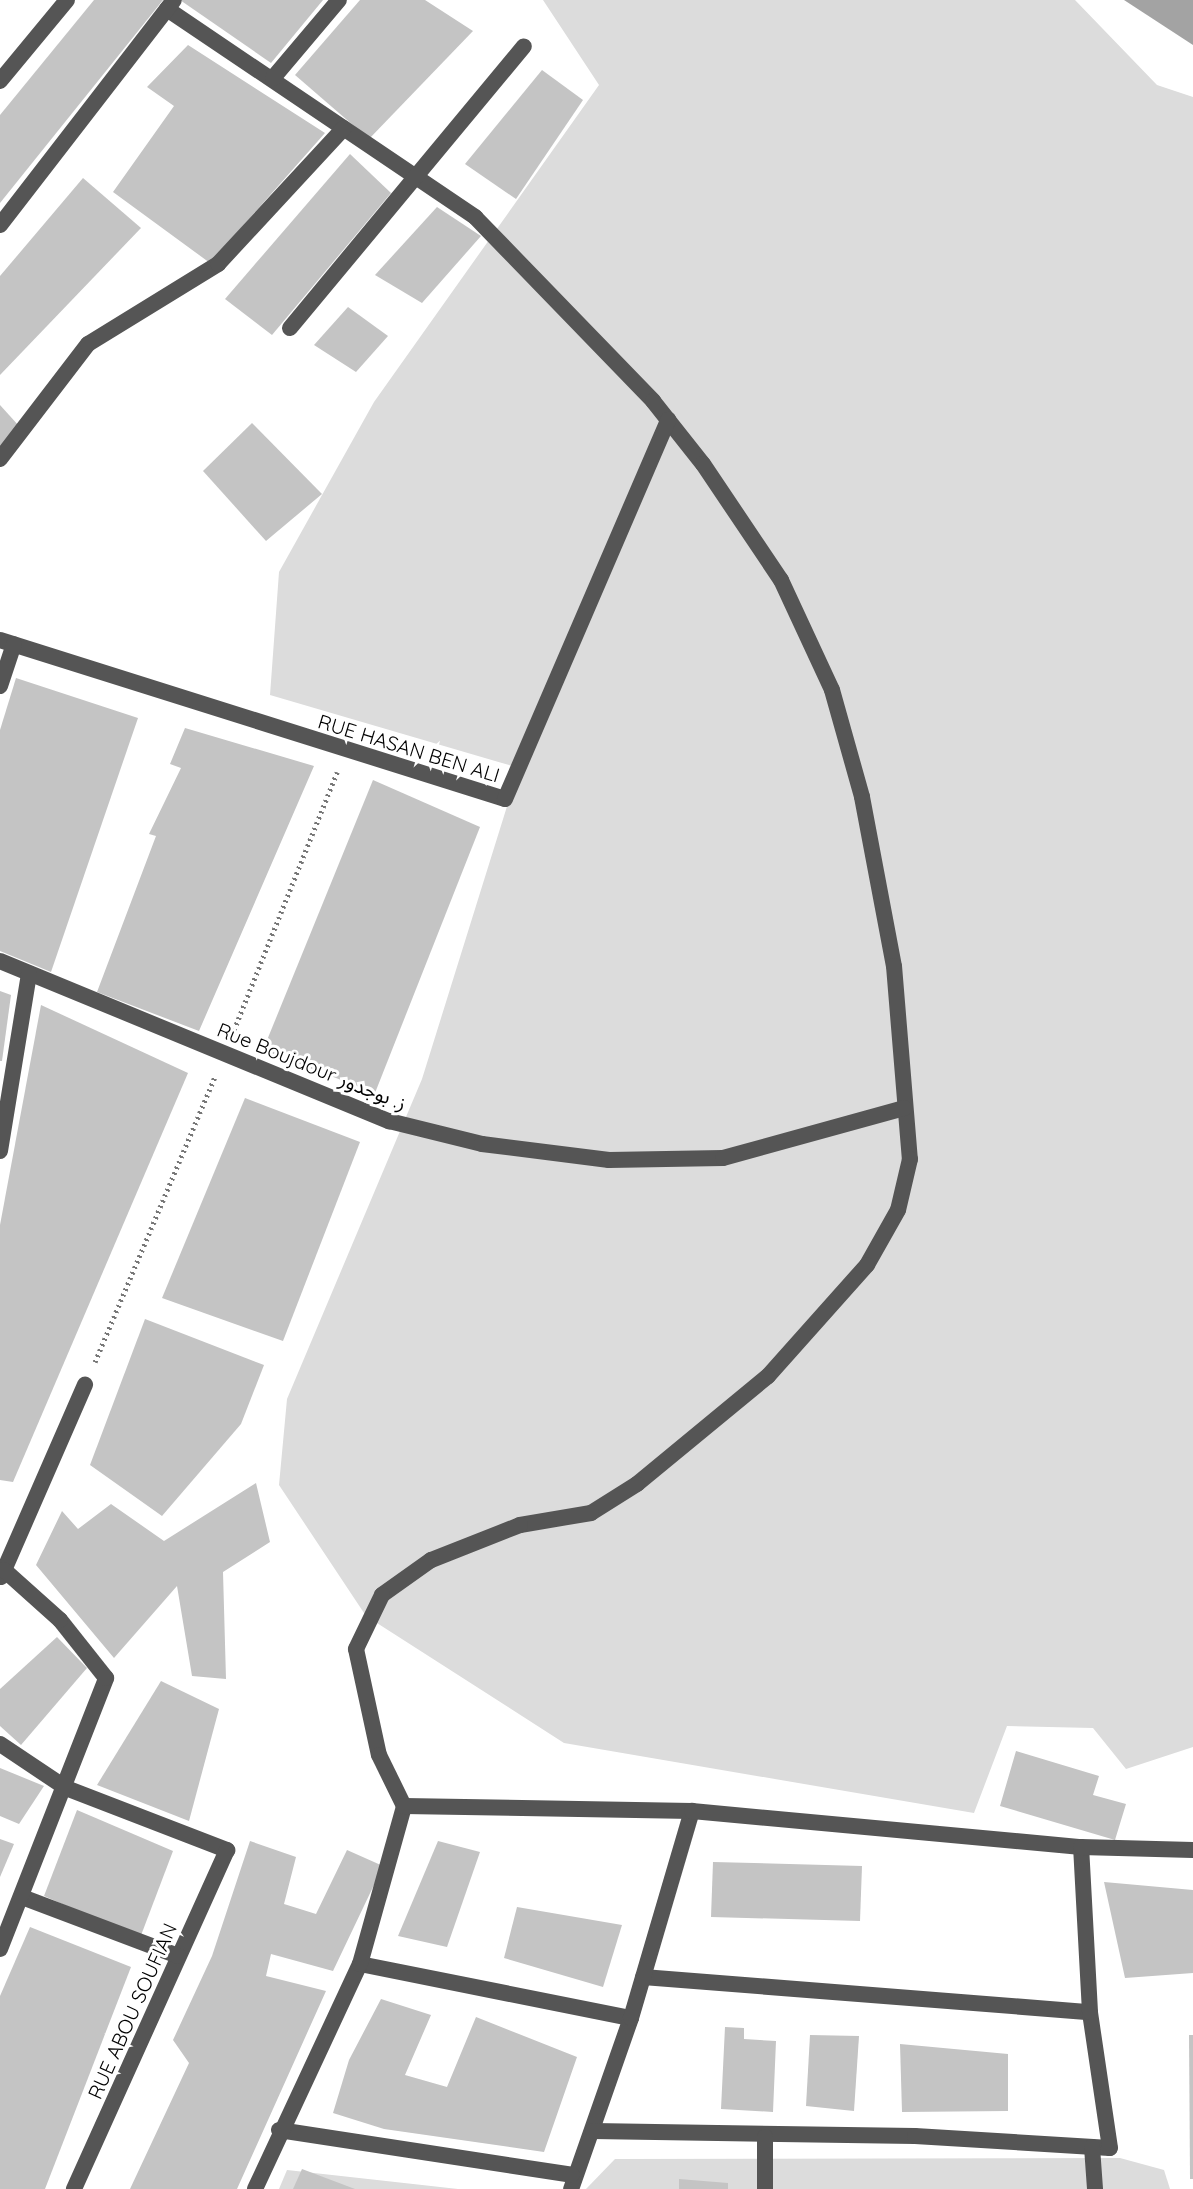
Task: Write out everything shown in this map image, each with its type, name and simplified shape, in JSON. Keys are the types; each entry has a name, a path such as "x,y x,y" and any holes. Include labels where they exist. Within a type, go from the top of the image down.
{"street":[{"path":"0,81 67,0"},
{"path":"273,78 339,0"},
{"path":"0,225 170,5 475,217 668,420 781,580 832,690 862,797 894,966 910,1159 898,1210 867,1265 768,1376 637,1484 591,1513 520,1525 431,1560 382,1595 356,1649 379,1755 404,1806 360,1964 279,2130 255,2189"},
{"path":"290,328 524,46"},
{"path":"0,459 88,344 218,264 344,128"},
{"name":"RUE HASAN BEN ALI","path":"7,642 505,799 668,420"},
{"path":"0,686 7,642"},
{"name":"Rue Boujdour ز. بوجدور","path":"0,961 389,1121 482,1144 609,1160 723,1158 904,1108"},
{"path":"0,1151 29,973"},
{"path":"0,1949 66,1788 106,1678 60,1620 2,1574 85,1385"},
{"path":"0,1744 66,1788"},
{"name":"RUE ABOU SOUFIAN","path":"66,1788 227,1850 74,2189"},
{"path":"404,1806 692,1811 1081,1847 1193,1850"},
{"path":"279,2130 572,2182 593,2131 631,2018 692,1811"},
{"path":"593,2131 765,2137 915,2136 1110,2148 1090,2012 1081,1847"},
{"path":"22,1897 178,1956"},
{"path":"360,1964 631,2018"},
{"path":"643,1977 1090,2012"},
{"path":"765,2137 765,2189"},
{"path":"1092,2147 1095,2189"}],"shaded area":[{"path":"543,0 1075,0 1157,85 1193,97 1193,1747 1126,1769 1093,1728 1007,1726 974,1813 564,1743 366,1616 279,1485 287,1399 422,1079 519,768 270,695 279,572 374,402 599,85"},
{"path":"1124,0 1193,0 1193,45"},
{"path":"1120,2158 1164,2170 1170,2189 586,2189 615,2159"},
{"path":"287,2170 458,2189 279,2189"}],"building":[{"path":"94,0 163,0 0,203 0,115"},
{"path":"180,0 323,0 271,63"},
{"path":"360,0 425,0 473,31 369,139 295,75"},
{"path":"188,45 325,133 210,263 113,192 174,106 147,87"},
{"path":"542,70 583,100 516,199 465,164"},
{"path":"350,154 391,193 272,335 225,299"},
{"path":"83,178 141,228 0,375 0,276"},
{"path":"437,207 481,236 422,303 375,275"},
{"path":"348,307 388,336 356,372 314,345"},
{"path":"0,405 19,426 0,454"},
{"path":"252,423 322,494 266,541 203,471"},
{"path":"16,678 138,718 51,972 0,951 0,730"},
{"path":"185,728 314,766 199,1031 97,992 156,836 149,834 181,768 170,764"},
{"path":"373,780 480,827 375,1093 263,1050"},
{"path":"0,991 11,995 2,1061 0,1061"},
{"path":"41,1005 188,1073 13,1482 0,1480 0,1225"},
{"path":"245,1098 360,1142 283,1341 162,1298"},
{"path":"145,1319 264,1365 241,1424 162,1516 90,1465"},
{"path":"256,1483 270,1542 223,1572 226,1679 192,1676 177,1586 114,1658 36,1565 62,1511 78,1529 111,1504 164,1541"},
{"path":"57,1637 87,1668 21,1745 0,1726 0,1689"},
{"path":"161,1681 219,1709 189,1821 97,1785"},
{"path":"1016,1751 1099,1776 1093,1795 1126,1804 1115,1840 1000,1806"},
{"path":"0,1768 44,1786 19,1824 0,1816"},
{"path":"77,1810 173,1851 140,1938 44,1896"},
{"path":"0,1839 14,1844 0,1877"},
{"path":"250,1841 296,1857 284,1904 316,1914 347,1850 383,1866 333,1971 271,1954 266,1976 326,1991 237,2189 130,2189 189,2063 173,2040 212,1956"},
{"path":"438,1841 480,1852 447,1947 398,1936"},
{"path":"713,1862 862,1866 860,1921 711,1917"},
{"path":"1104,1882 1193,1890 1193,1973 1125,1978"},
{"path":"517,1907 622,1925 603,1987 504,1958"},
{"path":"30,1927 131,1967 45,2189 0,2189 0,1996"},
{"path":"381,1999 431,2015 405,2075 447,2087 476,2017 577,2057 544,2152 384,2129 333,2113 349,2060"},
{"path":"725,2027 744,2028 744,2039 776,2041 773,2112 721,2109"},
{"path":"810,2035 859,2036 854,2111 806,2106"},
{"path":"1189,2035 1193,2035 1193,2179 1190,2179"},
{"path":"900,2044 1008,2054 1008,2111 902,2112"},
{"path":"302,2169 355,2189 293,2189"},
{"path":"679,2179 728,2183 728,2189 679,2189"}]}
